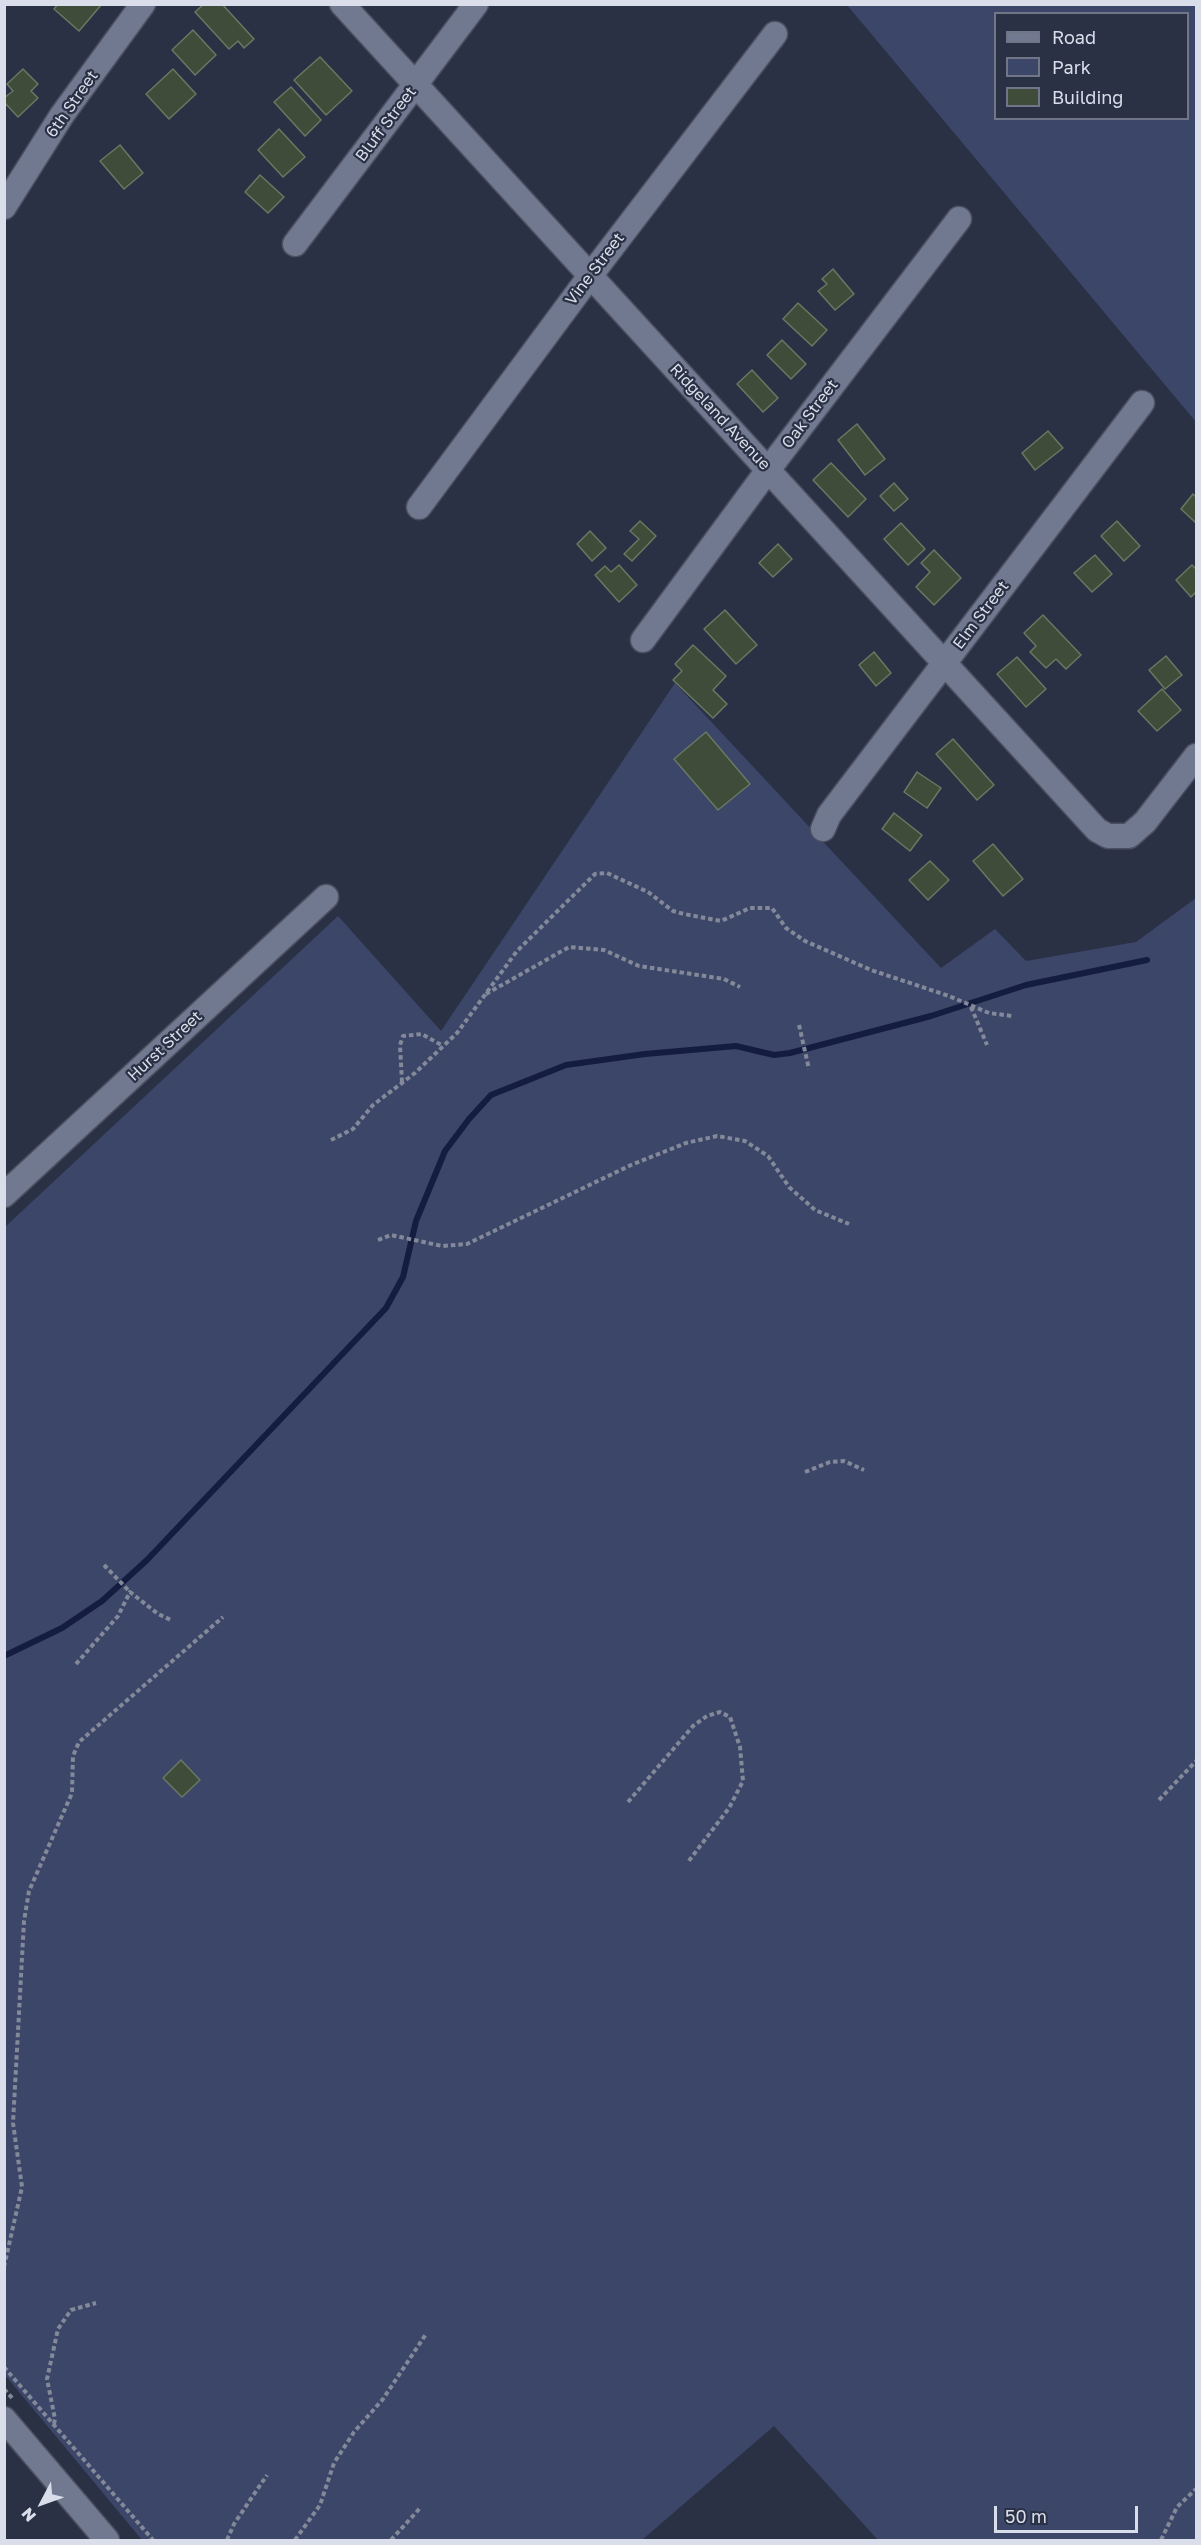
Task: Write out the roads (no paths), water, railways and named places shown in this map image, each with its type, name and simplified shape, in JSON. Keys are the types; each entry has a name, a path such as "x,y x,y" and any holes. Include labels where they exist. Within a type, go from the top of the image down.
{"street":[{"name":"6th Street","path":"4,207 62,115 143,4"},
{"name":"Ridgeland Avenue","path":"342,4 1097,830 1108,836 1129,836 1145,822 1197,756"},
{"name":"Bluff Street","path":"295,244 476,4"},
{"name":"Vine Street","path":"419,507 590,276 775,34"},
{"name":"Oak Street","path":"643,640 958,219"},
{"name":"Elm Street","path":"823,830 829,815 1142,403"},
{"name":"Hurst Street","path":"4,1195 326,897"},
{"path":"4,2419 107,2541"}],"waterway":[{"path":"4,1656 62,1628 102,1601 147,1560 386,1308 403,1277 416,1221 445,1151 491,1095 566,1065 645,1054 736,1046 774,1055 790,1053 931,1016 1026,985 1147,960"}]}
